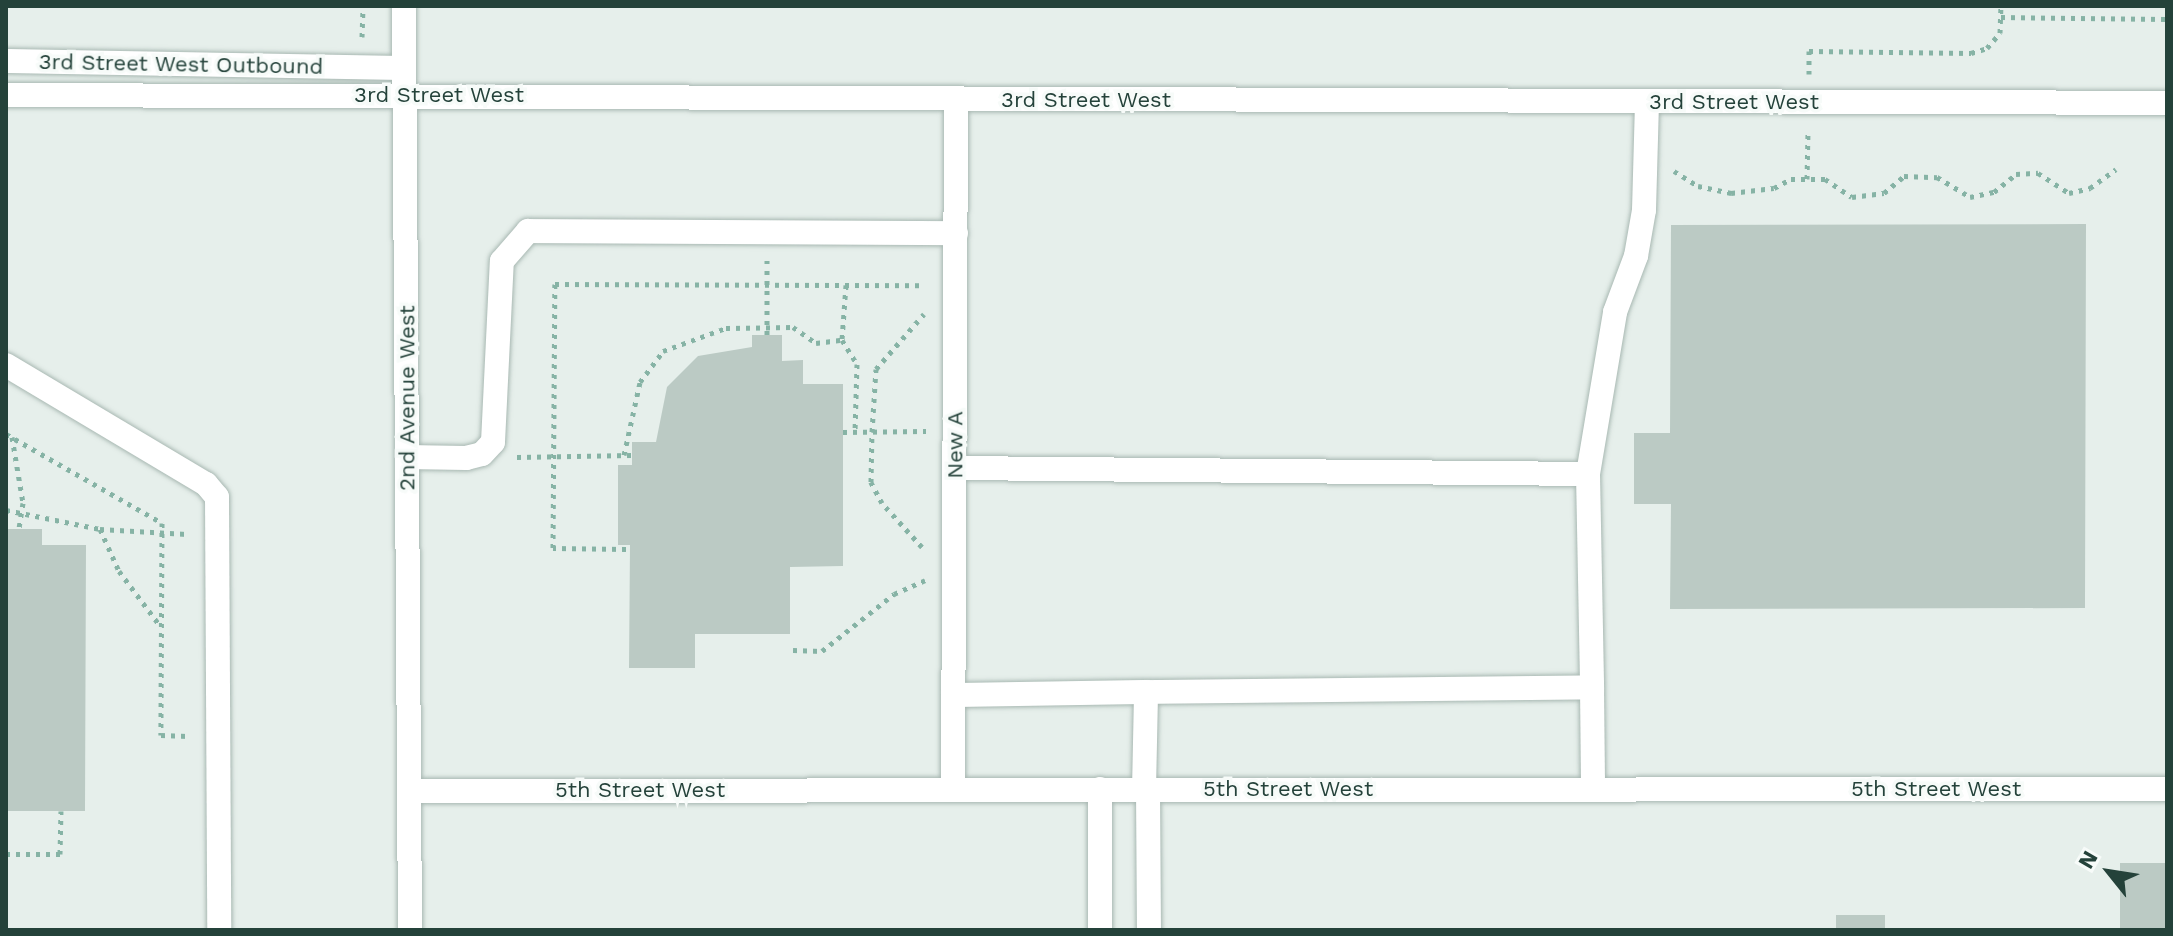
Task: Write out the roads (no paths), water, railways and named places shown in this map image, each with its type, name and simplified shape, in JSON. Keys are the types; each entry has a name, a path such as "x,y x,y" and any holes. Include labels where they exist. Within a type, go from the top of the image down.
{"street":[{"name":"2nd Avenue West","path":"404,6 410,930"},
{"name":"3rd Street West Outbound","path":"6,61 404,68"},
{"name":"3rd Street West","path":"6,95 404,94 956,100 2167,103"},
{"name":"New A","path":"953,789 956,100"},
{"path":"1593,788 1588,474 1615,312 1636,256 1645,171 1647,101"},
{"path":"407,457 466,458 482,454 493,442 502,261 516,239 540,228 956,233"},
{"path":"6,365 206,484 217,497 219,930"},
{"path":"954,468 1588,474"},
{"path":"953,695 1592,687"},
{"path":"1146,692 1149,930"},
{"path":"1100,789 1100,930"},
{"name":"5th Street West","path":"410,791 2167,789"}]}
